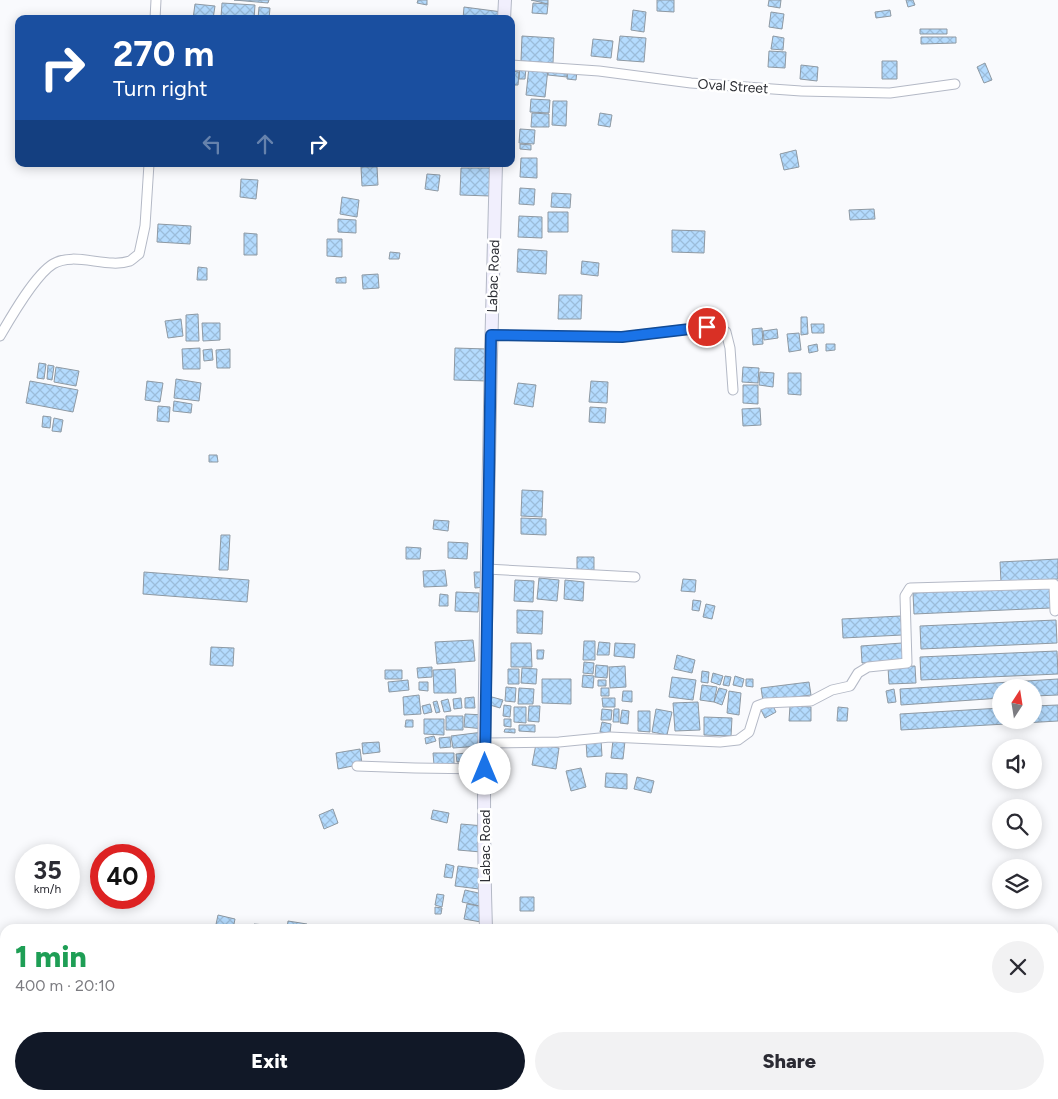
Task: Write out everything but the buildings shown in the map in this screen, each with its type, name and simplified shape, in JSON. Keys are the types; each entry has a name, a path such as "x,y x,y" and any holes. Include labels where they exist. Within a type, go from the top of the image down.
{"street":[{"path":"155,15 156,0"},
{"path":"504,15 505,0"},
{"name":"Oval Street","path":"515,65 599,70 691,83 801,91 890,94 955,84"},
{"path":"0,336 24,297 53,264 66,260 116,262 131,260 139,254 145,226 149,167"},
{"name":"Labac Road","path":"486,924 487,569 496,167"},
{"path":"491,335 622,337 707,327 722,329 726,332 730,348 732,390"},
{"path":"487,569 635,576"},
{"path":"485,743 559,742 610,737 720,742 738,740 749,732 757,706 765,703 811,701 832,690 850,686 858,673 868,667 906,663 905,596 910,588 1054,584 1055,611"},
{"path":"357,766 485,769"}],"route":[{"path":"485,769 491,335 622,337 707,327"}]}
